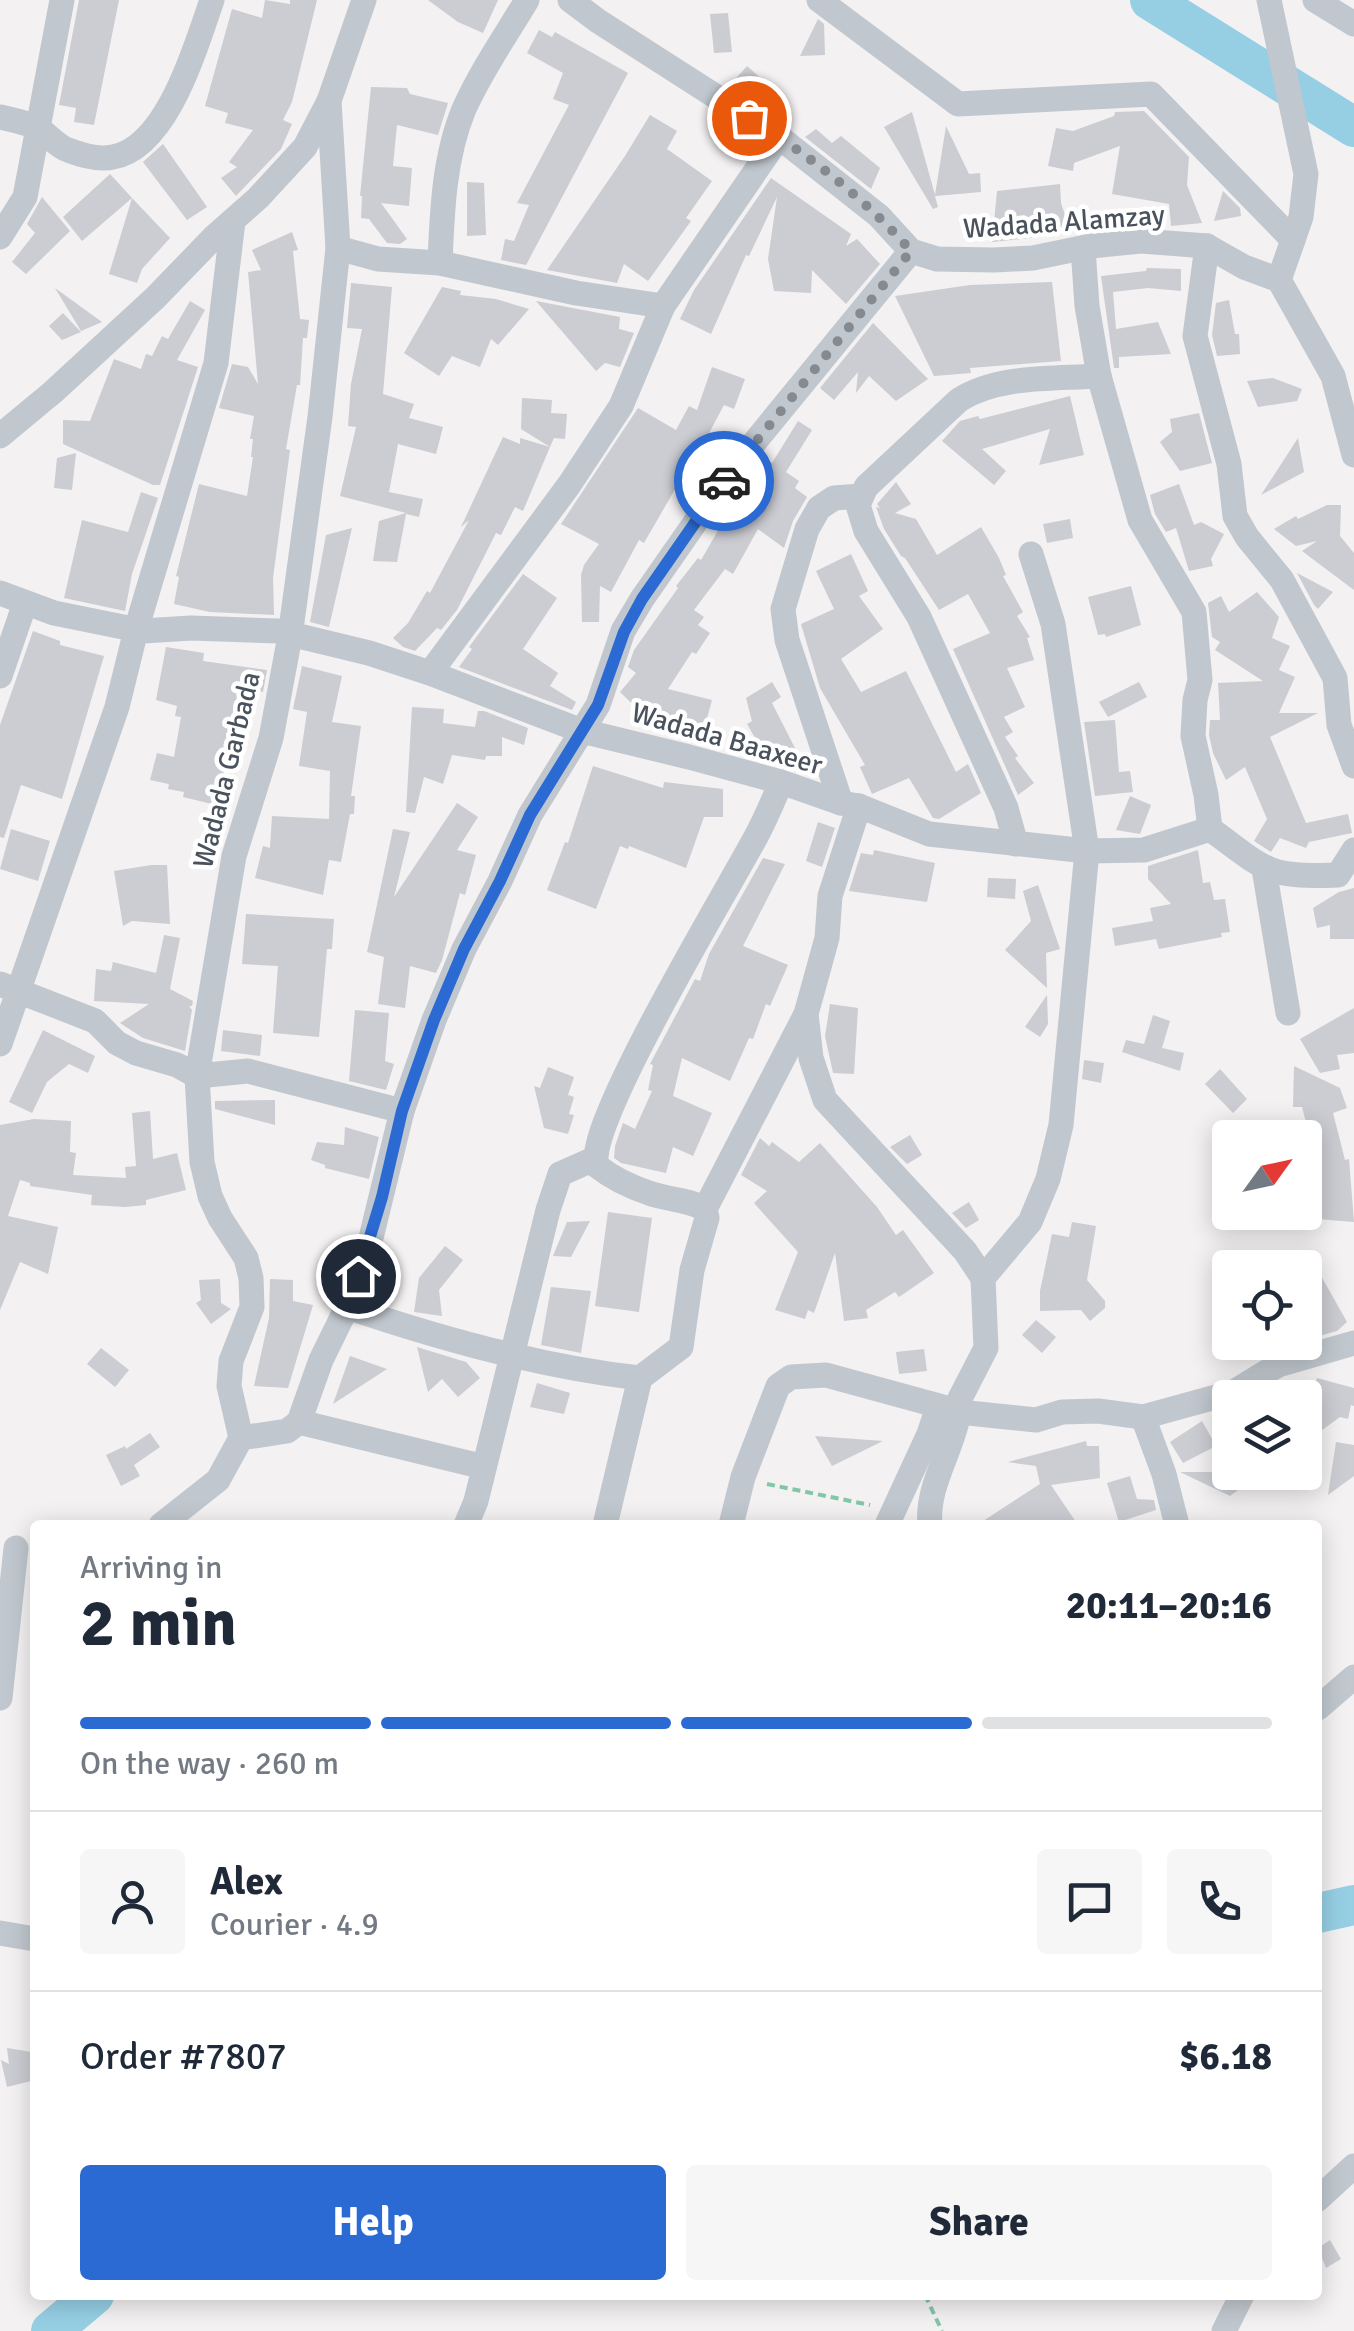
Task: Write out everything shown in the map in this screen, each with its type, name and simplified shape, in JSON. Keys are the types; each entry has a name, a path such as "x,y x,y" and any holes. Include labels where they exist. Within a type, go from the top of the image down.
{"street":[{"path":"0,237 24,197 62,0"},
{"path":"0,117 36,128 64,149 110,158 124,154 159,124 182,79 212,0"},
{"path":"0,436 53,392 233,221 304,146 329,101 364,0"},
{"path":"440,263 442,209 459,125 477,84 528,0"},
{"path":"167,1520 218,1480 242,1438 287,1431 299,1422 369,1246 402,1111 434,1020 530,815 598,705 624,632 642,599 731,471 911,251 879,216 779,137 570,0"},
{"path":"819,0 958,104 1151,94 1293,240"},
{"path":"1269,0 1306,174 1301,216 1279,280 1333,376 1354,455"},
{"path":"1315,0 1354,24"},
{"name":"Wadada Garbada","path":"242,1438 230,1386 231,1362 252,1307 250,1278 246,1258 210,1196 202,1162 196,1076 234,856 271,738 290,636 338,248 329,101"},
{"path":"430,672 569,485 621,406 663,306 779,137"},
{"path":"0,1044 10,987 117,707 216,362 233,221"},
{"name":"Wadada Alamzay","path":"911,251 937,258 994,260 1141,242 1206,246 1279,280"},
{"path":"1206,246 1196,336 1229,464 1235,516 1282,580 1335,678 1338,725 1354,766"},
{"path":"338,248 378,259 440,263 576,293 663,306"},
{"path":"1082,248 1099,376 1140,520 1194,612 1200,653 1193,736 1210,829 1264,869 1286,875 1338,874 1354,850"},
{"path":"1016,844 1006,808 919,617 866,531 858,505 860,496 973,391 1009,382 1099,376"},
{"path":"607,1520 640,1378 681,1347 692,1270 707,1218 705,1209 806,1014 827,938 830,896 850,804 787,640 784,609 807,529 819,508 834,498 860,496"},
{"path":"983,1278 1030,1222 1048,1179 1061,1125 1087,851 1053,624 1031,554"},
{"name":"Wadada Baaxeer","path":"0,593 25,603 136,630 236,628 369,654 430,672 582,731 781,782 929,834 1087,851 1144,850 1210,829"},
{"path":"0,676 25,603"},
{"path":"468,1520 560,1174 594,1159 618,1094 689,955 760,830 781,782"},
{"path":"1264,869 1288,1013"},
{"path":"10,987 94,1021 117,1043 196,1076 248,1070 402,1111"},
{"path":"806,1014 810,1058 825,1100 965,1251 983,1278 986,1348 892,1517"},
{"path":"594,1159 606,1174 648,1193 705,1209"},
{"path":"346,1308 422,1333 581,1371 640,1378"},
{"path":"732,1520 778,1386 792,1377 826,1375 950,1410 1036,1420 1062,1412 1098,1411 1143,1417 1234,1392 1278,1365 1354,1343"},
{"path":"930,1520 932,1494 956,1433 950,1410"},
{"path":"1143,1417 1164,1474 1175,1520"},
{"path":"299,1422 484,1467"},
{"path":"0,1698 17,1547"},
{"path":"1322,1705 1354,1677"},
{"path":"0,1932 30,1938"},
{"path":"1322,2194 1354,2166"},
{"path":"1224,2331 1240,2300"}],"path":[{"path":"744,1477 892,1517"},
{"path":"927,2300 942,2331"}],"building":[{"path":"79,0 119,0 94,125 74,122 76,108 59,105"},
{"path":"265,0 290,4 290,0 317,0 292,102 283,120 292,124 281,149 236,196 221,178 237,167 229,162 253,130 225,123 228,113 205,106 232,9 262,18"},
{"path":"428,0 498,0 483,33 458,22"},
{"path":"728,13 732,52 714,53 710,14"},
{"path":"818,19 824,24 825,55 800,56"},
{"path":"539,30 552,37 555,32 628,73 526,265 501,260 505,239 514,241 529,205 517,203 569,105 553,99 563,73 527,53"},
{"path":"747,66 773,89 758,105 731,84"},
{"path":"371,87 407,88 410,94 448,103 438,135 397,125 393,166 412,168 409,206 381,203 407,239 400,244 387,243 369,219 361,218"},
{"path":"1144,111 1189,157 1187,185 1202,223 1171,226 1169,204 1112,194 1120,146 1074,163 1073,171 1048,166 1056,128 1073,131 1114,116 1115,112"},
{"path":"912,112 935,195 946,126 969,174 980,173 981,192 935,196 938,207 933,209 884,127"},
{"path":"650,115 677,131 667,149 712,181 686,218 691,221 648,281 624,264 617,283 547,270 625,156"},
{"path":"816,129 832,143 841,136 880,168 871,189 805,137"},
{"path":"163,144 207,207 187,220 143,162"},
{"path":"110,174 132,198 82,241 63,217"},
{"path":"771,178 851,234 846,246 857,239 880,264 846,304 812,270 811,293 774,291 768,259 777,197 711,334 680,319 694,290"},
{"path":"467,182 484,183 486,235 467,236"},
{"path":"1060,184 1069,227 1040,237 992,242 997,191"},
{"path":"1223,191 1240,208 1241,216 1214,221"},
{"path":"42,197 70,231 26,274 12,262 35,233 27,224"},
{"path":"132,198 170,238 142,269 137,283 109,274"},
{"path":"292,232 298,250 293,251 300,319 309,320 286,449 290,450 273,578 274,615 210,612 174,604 179,577 176,576 199,484 247,496 254,416 219,408 232,364 248,367 258,384 248,272 261,270 252,250"},
{"path":"1147,268 1181,269 1181,291 1148,288 1113,292 1116,329 1158,322 1171,354 1119,357 1119,368 1114,368 1101,276"},
{"path":"1052,282 1061,361 970,368 971,373 934,376 895,296 970,285"},
{"path":"351,283 392,287 383,394 414,404 409,418 443,427 436,454 398,444 389,492 423,499 419,517 406,514 397,562 373,561 379,521 406,513 340,496 356,427 348,426 351,384 362,329 347,328"},
{"path":"442,287 461,291 460,295 496,299 529,309 498,345 491,339 480,367 452,356 439,376 404,353"},
{"path":"55,288 102,322 81,331"},
{"path":"1229,300 1235,334 1239,334 1240,354 1217,356 1212,335 1216,303"},
{"path":"190,301 205,310 177,360 198,367 160,485 63,444 63,420 90,421 114,359 141,369 146,354 152,356 162,336 168,339"},
{"path":"536,301 620,317 619,329 634,333 620,367 605,363 596,371"},
{"path":"63,313 81,332 62,340 49,326"},
{"path":"873,323 928,379 896,401 869,376 856,393 858,372 834,400 820,388"},
{"path":"712,367 745,379 734,409 724,405 685,478 682,477 644,543 639,540 611,592 600,586 599,622 582,622 581,575 599,544 561,524 638,408 676,430 689,406 697,410"},
{"path":"1273,378 1302,389 1297,401 1258,407 1247,381"},
{"path":"1070,396 1084,455 1039,465 1050,429 982,449 1006,471 994,485 942,441 960,421"},
{"path":"522,398 552,400 551,413 567,414 565,439 554,438 550,447 521,429"},
{"path":"1199,413 1212,463 1180,471 1160,442 1172,432 1170,419"},
{"path":"798,421 812,430 786,472 799,481 795,488 807,497 784,548 758,529 733,574 725,569 694,610 704,617 698,625 710,633 668,689 712,700 702,737 656,727 620,692 636,673 628,667 634,650 676,586 698,558 701,560 727,515 730,516 768,460 772,463"},
{"path":"503,437 520,444 520,438 550,447 523,511 515,507 501,535 496,533 457,610 441,630 437,628 415,651 403,647 393,638 408,623 427,591 430,593 469,520 461,527"},
{"path":"1298,438 1304,472 1261,495"},
{"path":"76,453 72,490 54,488 57,458"},
{"path":"896,482 911,504 895,513 916,519 937,555 981,527 1023,612 1017,616 1030,637 1027,638 1034,660 1007,668 1025,707 1004,717 1013,732 1005,737 1034,783 1018,795 953,649 990,633 968,594 939,610 884,529 876,507 880,508 877,504"},
{"path":"1179,484 1194,525 1201,522 1224,534 1211,559 1213,566 1189,571 1176,528 1166,532 1155,514 1150,495"},
{"path":"141,492 158,498 132,574 125,611 64,598 82,520 128,532"},
{"path":"1327,505 1341,505 1340,536 1354,553 1354,590 1302,551 1317,541 1296,546 1274,529"},
{"path":"1070,519 1073,538 1047,543 1043,524"},
{"path":"352,528 329,627 310,622 326,535"},
{"path":"851,554 868,591 859,596 883,629 841,659 861,692 906,671 956,772 968,764 981,793 939,819 933,818 909,778 872,794 860,767 865,765 820,688 801,624 834,609 816,571"},
{"path":"1297,573 1333,592 1318,609 1314,605"},
{"path":"523,574 557,598 523,649 558,673 550,686 576,702 572,710 459,667 472,649 469,647"},
{"path":"1131,586 1141,625 1106,637 1098,635 1088,597"},
{"path":"1257,592 1279,617 1272,638 1290,646 1279,670 1295,677 1279,713 1318,713 1270,737 1306,823 1348,814 1352,833 1309,842 1306,848 1280,838 1271,852 1254,841 1267,819 1245,767 1226,780 1209,735 1210,720 1220,720 1218,683 1263,681 1215,650 1220,642 1212,637 1208,603 1221,596 1229,612"},
{"path":"33,631 60,641 60,645 104,656 62,799 21,785 4,838 0,837 0,725"},
{"path":"166,647 204,653 203,661 267,670 263,692 249,694 239,689 226,738 232,739 216,805 183,797 184,792 168,789 169,784 150,780 157,753 174,757 181,717 175,716 177,706 156,700"},
{"path":"302,666 342,676 332,722 361,726 351,796 355,796 354,814 350,814 341,862 329,860 323,895 255,878 263,846 270,848 272,816 329,819 330,771 299,766 307,712 293,709"},
{"path":"772,682 781,697 772,703 798,754 781,765 776,764 765,746 761,748 747,724 752,721 746,698"},
{"path":"1139,682 1147,697 1108,717 1099,702"},
{"path":"412,707 444,709 443,723 475,727 478,711 484,711 528,728 524,745 502,737 502,756 486,756 485,760 452,755 443,784 424,777 415,813 406,812"},
{"path":"1115,720 1119,772 1130,771 1133,792 1095,796 1084,722"},
{"path":"593,766 663,788 664,782 723,789 723,817 704,817 686,868 620,846 596,909 547,890 565,842 568,843"},
{"path":"1130,796 1151,805 1140,834 1116,830"},
{"path":"457,803 478,817 457,850 476,855 465,895 460,893 442,960 436,973 410,966 405,1008 378,1004 384,957 367,952 393,829 410,832 394,897"},
{"path":"818,822 835,828 822,867 806,861"},
{"path":"11,829 50,841 38,881 0,869"},
{"path":"874,850 935,863 927,902 849,891 861,853 873,855"},
{"path":"1198,850 1203,883 1210,882 1214,900 1225,899 1230,932 1159,949 1156,939 1115,946 1112,928 1153,921 1150,908 1171,904 1148,879 1148,866"},
{"path":"763,858 785,864 743,946 788,965 770,1006 766,1004 753,1039 749,1038 730,1081 682,1058 673,1096 712,1113 693,1156 673,1147 666,1173 621,1163 614,1158 615,1146 623,1123 635,1129 652,1091 648,1090 653,1065 650,1064 695,979 700,981 709,954"},
{"path":"167,865 170,924 132,921 123,926 114,871"},
{"path":"988,878 1016,879 1015,899 987,897"},
{"path":"1038,885 1060,949 1046,953 1047,988 1005,950 1031,921 1023,891"},
{"path":"1354,888 1354,939 1330,939 1330,925 1317,928 1313,908"},
{"path":"246,914 334,919 332,949 327,949 319,1037 273,1033 278,966 242,964"},
{"path":"164,935 180,938 170,989 193,1001 189,1006 192,1010 185,1051 143,1038 120,1023 149,1004 94,1001 96,969 111,971 113,962 156,973"},
{"path":"1047,995 1048,1024 1040,1037 1025,1027"},
{"path":"830,1004 858,1008 854,1074 833,1073 825,1036"},
{"path":"1354,1008 1354,1053 1337,1055 1340,1069 1320,1073 1300,1039"},
{"path":"355,1010 389,1013 385,1061 394,1064 386,1090 349,1081"},
{"path":"1153,1015 1170,1021 1162,1048 1184,1053 1180,1071 1122,1052 1126,1040 1144,1044"},
{"path":"43,1030 95,1056 88,1073 69,1064 47,1082 32,1113 9,1102"},
{"path":"223,1030 262,1035 260,1056 221,1051"},
{"path":"1084,1060 1104,1063 1101,1083 1082,1079"},
{"path":"1294,1066 1340,1088 1347,1108 1333,1113 1345,1160 1349,1159 1354,1222 1322,1219 1322,1120 1305,1120 1302,1107 1293,1107"},
{"path":"548,1067 574,1077 568,1095 574,1097 569,1114 574,1115 568,1134 544,1128 534,1086 540,1088"},
{"path":"1220,1069 1247,1099 1233,1113 1205,1084"},
{"path":"275,1100 275,1125 215,1109 215,1101"},
{"path":"150,1111 153,1159 177,1153 186,1190 146,1200 146,1205 91,1205 92,1195 30,1186 20,1180 8,1216 58,1227 48,1274 20,1262 0,1310 0,1125 34,1119 71,1121 70,1152 76,1153 73,1175 126,1178 125,1167 136,1166 132,1113"},
{"path":"345,1127 379,1137 369,1179 325,1168 311,1160 317,1142 344,1145"},
{"path":"910,1135 922,1155 907,1164 890,1147"},
{"path":"760,1138 799,1162 820,1143 877,1207 896,1235 903,1230 934,1273 899,1297 895,1292 866,1310 868,1318 844,1321 835,1253 814,1313 808,1310 805,1319 775,1310 798,1252 754,1203 767,1191 741,1175"},
{"path":"969,1202 979,1220 966,1228 952,1213"},
{"path":"608,1212 652,1218 639,1312 595,1306"},
{"path":"590,1221 571,1257 553,1256 567,1222"},
{"path":"1072,1222 1096,1226 1087,1280 1105,1301 1105,1308 1090,1321 1081,1310 1040,1311 1040,1291 1052,1234 1069,1237"},
{"path":"445,1246 463,1260 439,1290 442,1316 414,1312 419,1278"},
{"path":"1322,1278 1347,1322 1337,1331 1322,1335"},
{"path":"220,1279 221,1303 231,1309 211,1324 196,1303 201,1300 199,1280"},
{"path":"270,1279 293,1280 293,1301 313,1305 288,1388 254,1386 269,1318"},
{"path":"551,1287 591,1291 581,1353 541,1345"},
{"path":"1036,1320 1056,1337 1042,1353 1022,1335"},
{"path":"417,1347 466,1362 480,1378 458,1397 442,1379 428,1392"},
{"path":"101,1348 129,1370 115,1387 87,1364"},
{"path":"924,1349 927,1371 899,1374 896,1352"},
{"path":"350,1356 387,1369 333,1404"},
{"path":"1317,1378 1354,1388 1354,1406 1351,1405 1348,1419 1340,1417 1322,1430 1322,1380"},
{"path":"537,1383 570,1393 564,1414 530,1407"},
{"path":"1202,1421 1212,1439 1212,1448 1183,1463 1170,1442"},
{"path":"150,1433 160,1447 134,1465 140,1476 121,1486 106,1455 125,1446 126,1449"},
{"path":"815,1436 883,1441 832,1466"},
{"path":"1086,1441 1087,1446 1099,1446 1100,1478 1051,1485 1075,1520 985,1520 1040,1484 1036,1466 1008,1462"},
{"path":"1336,1442 1354,1445 1354,1476 1328,1495"},
{"path":"1180,1472 1212,1472 1212,1487"},
{"path":"1130,1476 1137,1499 1154,1500 1156,1510 1118,1520 1107,1483"},
{"path":"7,2048 30,2052 30,2081 7,2087 1,2060 9,2064"},
{"path":"1330,2240 1341,2259 1326,2268 1322,2245"}],"waterway":[{"path":"1150,0 1354,127"},
{"path":"1322,1912 1354,1905"},
{"path":"51,2331 88,2300"}],"way so far":[{"path":"724,481 911,251 879,216 749,118"}],"route":[{"path":"358,1276 402,1111 464,949 530,815 598,705 624,632 642,599 724,481"}]}
